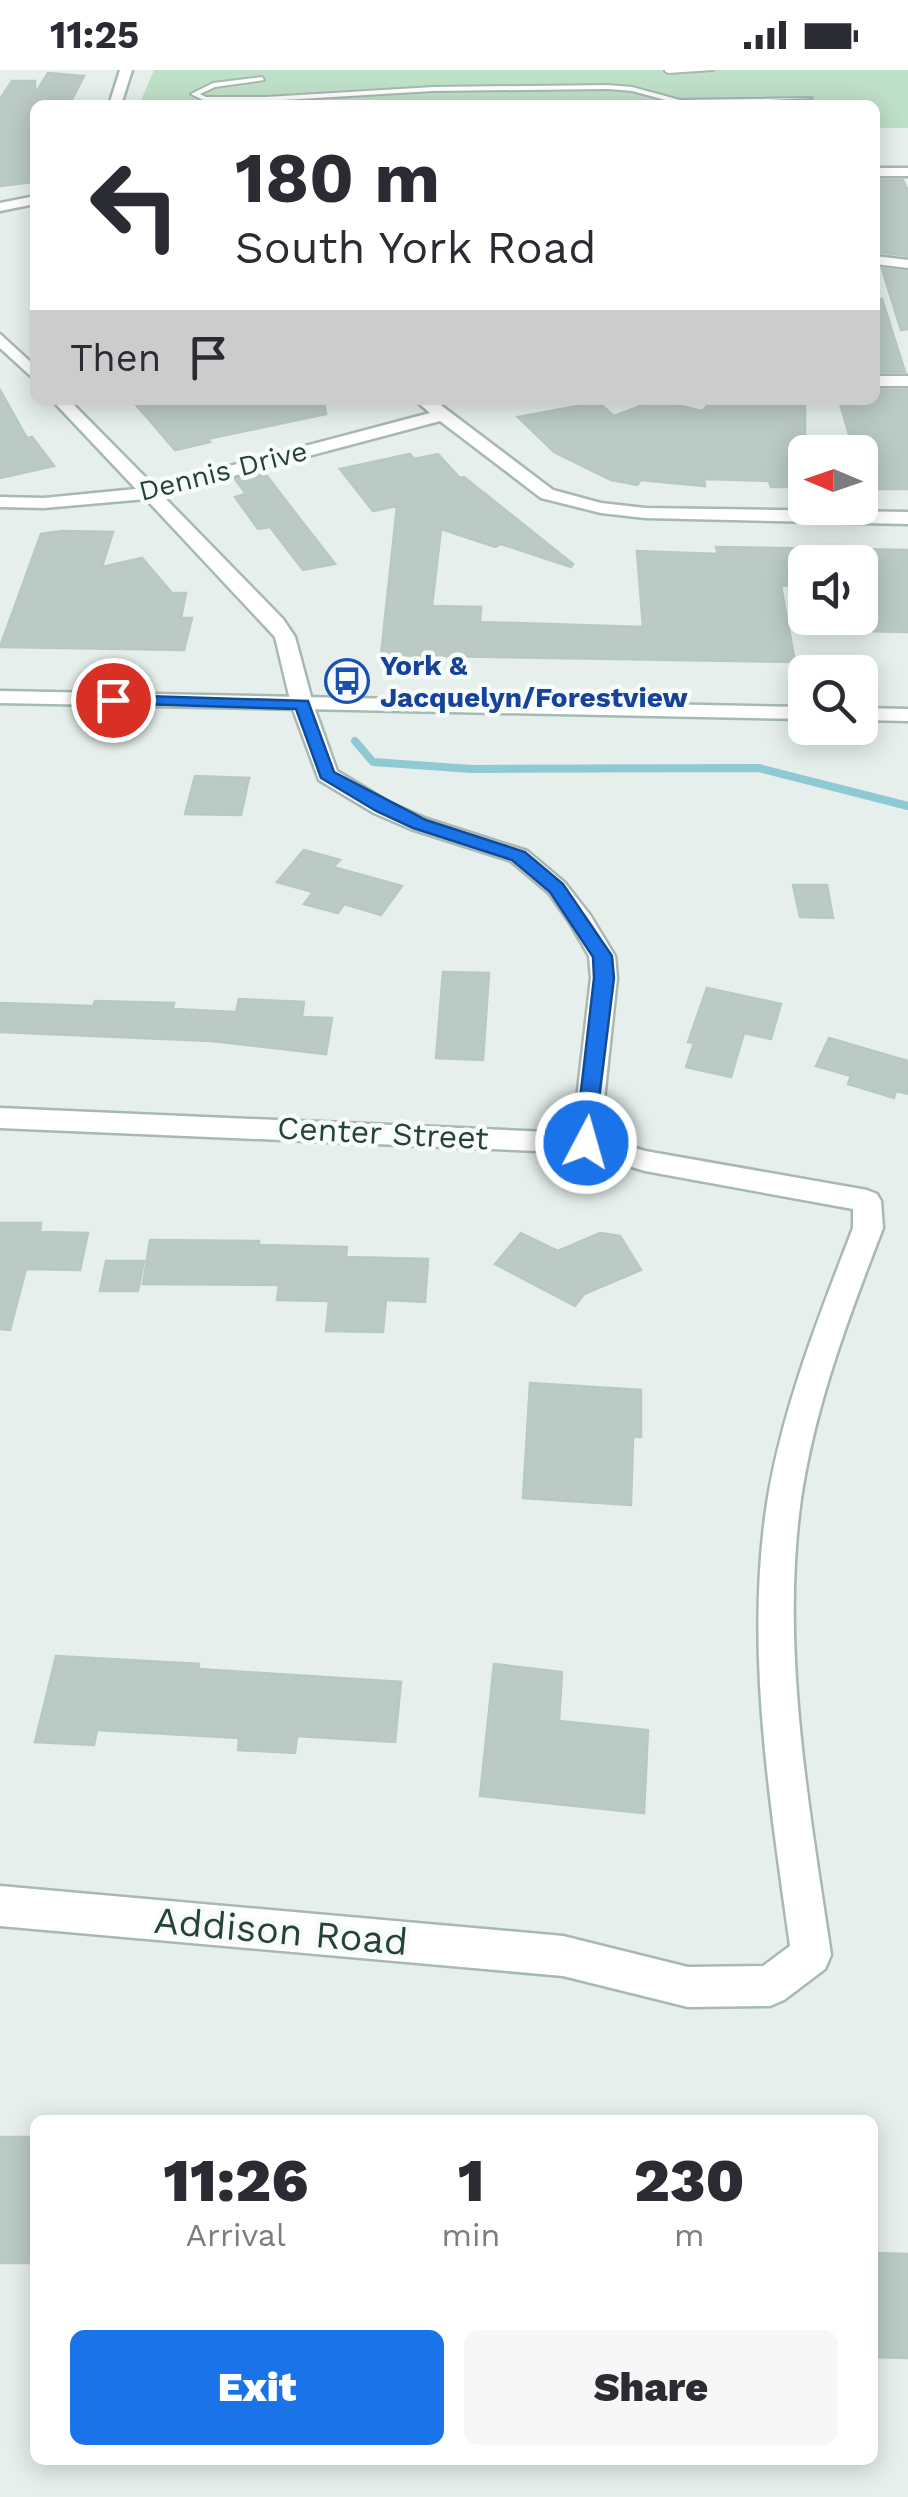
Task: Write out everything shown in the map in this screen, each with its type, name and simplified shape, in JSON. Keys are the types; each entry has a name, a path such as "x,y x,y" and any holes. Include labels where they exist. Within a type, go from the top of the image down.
{"street":[{"path":"117,100 126,70"},
{"path":"880,172 908,172"},
{"path":"0,207 30,201"},
{"path":"880,261 908,264"},
{"path":"0,338 30,369"},
{"path":"880,380 908,381"},
{"path":"65,405 276,623 285,637 302,704 327,774 382,808 519,856 557,888 581,920 602,956 604,978 586,1143"},
{"path":"429,405 546,494 601,508 645,513 908,518"},
{"name":"Dennis Drive","path":"0,502 44,503 150,492 442,415"},
{"path":"0,697 788,713"},
{"path":"878,714 908,715"},
{"name":"Center Street","path":"0,1118 586,1143 645,1161 867,1202 868,1228 810,1384"},
{"name":"Addison Road","path":"0,1906 562,1956 688,1987 770,1986 811,1955 780,1725 780,1541 810,1384"}],"lane":[{"path":"668,71 710,70"},
{"path":"262,79 213,85 194,94 205,99 266,100 433,89 608,87 673,100"},
{"path":"773,100 809,98"}],"green space":[{"path":"154,70 908,70 908,128 880,128 880,100 141,100"}],"building":[{"path":"48,73 84,76 72,100 30,100 30,183 0,186 0,99 12,81 35,81 35,94"},
{"path":"880,180 903,180 908,191 908,256 880,252"},
{"path":"882,269 908,272 908,329 901,330"},
{"path":"882,299 905,372 880,372"},
{"path":"0,390 27,438 32,437 54,466 0,478"},
{"path":"880,390 908,390 908,489 878,489 878,435 849,435 840,405 880,405"},
{"path":"136,405 325,405 326,414 207,439 210,442 175,450"},
{"path":"601,405 614,416 643,405 677,405 702,411 708,405 805,405 805,435 788,435 788,487 771,487 769,481 704,479 705,486 641,480 637,485 611,480 554,452 518,417"},
{"path":"410,454 414,459 438,454 460,478 464,477 573,564 571,567 501,544 495,547 441,529 432,606 481,607 480,622 643,627 637,551 718,554 716,547 788,548 788,585 781,586 794,655 788,655 788,662 381,655 397,506 373,511 340,469"},
{"path":"264,472 335,564 303,570 270,527 258,529 235,497 246,494 235,479"},
{"path":"113,532 102,567 142,558 172,593 186,593 181,618 192,618 184,650 0,647 41,534"},
{"path":"878,550 908,550 908,632 878,631"},
{"path":"195,776 249,778 241,815 185,814"},
{"path":"304,850 340,860 333,867 402,886 381,915 344,904 338,913 304,904 313,892 277,882"},
{"path":"793,885 827,885 833,918 800,917"},
{"path":"443,972 489,973 483,1060 436,1058"},
{"path":"707,988 781,1004 771,1039 744,1033 731,1077 686,1067 694,1043 688,1042"},
{"path":"239,999 304,1002 302,1017 332,1018 326,1054 211,1041 0,1032 0,1003 174,1003 173,1009 236,1012"},
{"path":"829,1038 908,1061 908,1094 896,1091 894,1098 848,1084 851,1076 816,1066"},
{"path":"0,1223 41,1223 40,1232 88,1233 80,1270 26,1269 10,1330 0,1329"},
{"path":"521,1233 558,1251 600,1233 620,1236 641,1270 584,1294 575,1306 495,1264"},
{"path":"150,1240 347,1247 346,1257 428,1259 425,1302 386,1300 383,1332 326,1331 329,1301 277,1300 279,1285 143,1284"},
{"path":"106,1261 144,1261 138,1291 100,1291"},
{"path":"530,1383 641,1390 641,1437 633,1437 631,1505 523,1498"},
{"path":"56,1656 401,1682 395,1742 297,1736 295,1753 238,1750 239,1738 97,1730 94,1745 35,1742"},
{"path":"494,1664 562,1672 559,1721 648,1730 644,1813 480,1796"},
{"path":"0,2137 30,2137 30,2263 0,2263"},
{"path":"878,2253 908,2254 908,2358 878,2357"}],"waterway":[{"path":"355,741 373,762 472,769 759,768 908,806"}],"place":[{"name":"York & Jacquelyn/Forestview","path":"347,681"}],"route":[{"path":"113,700 302,704 327,774 382,808 519,856 557,888 602,956 604,978 586,1143"}]}
